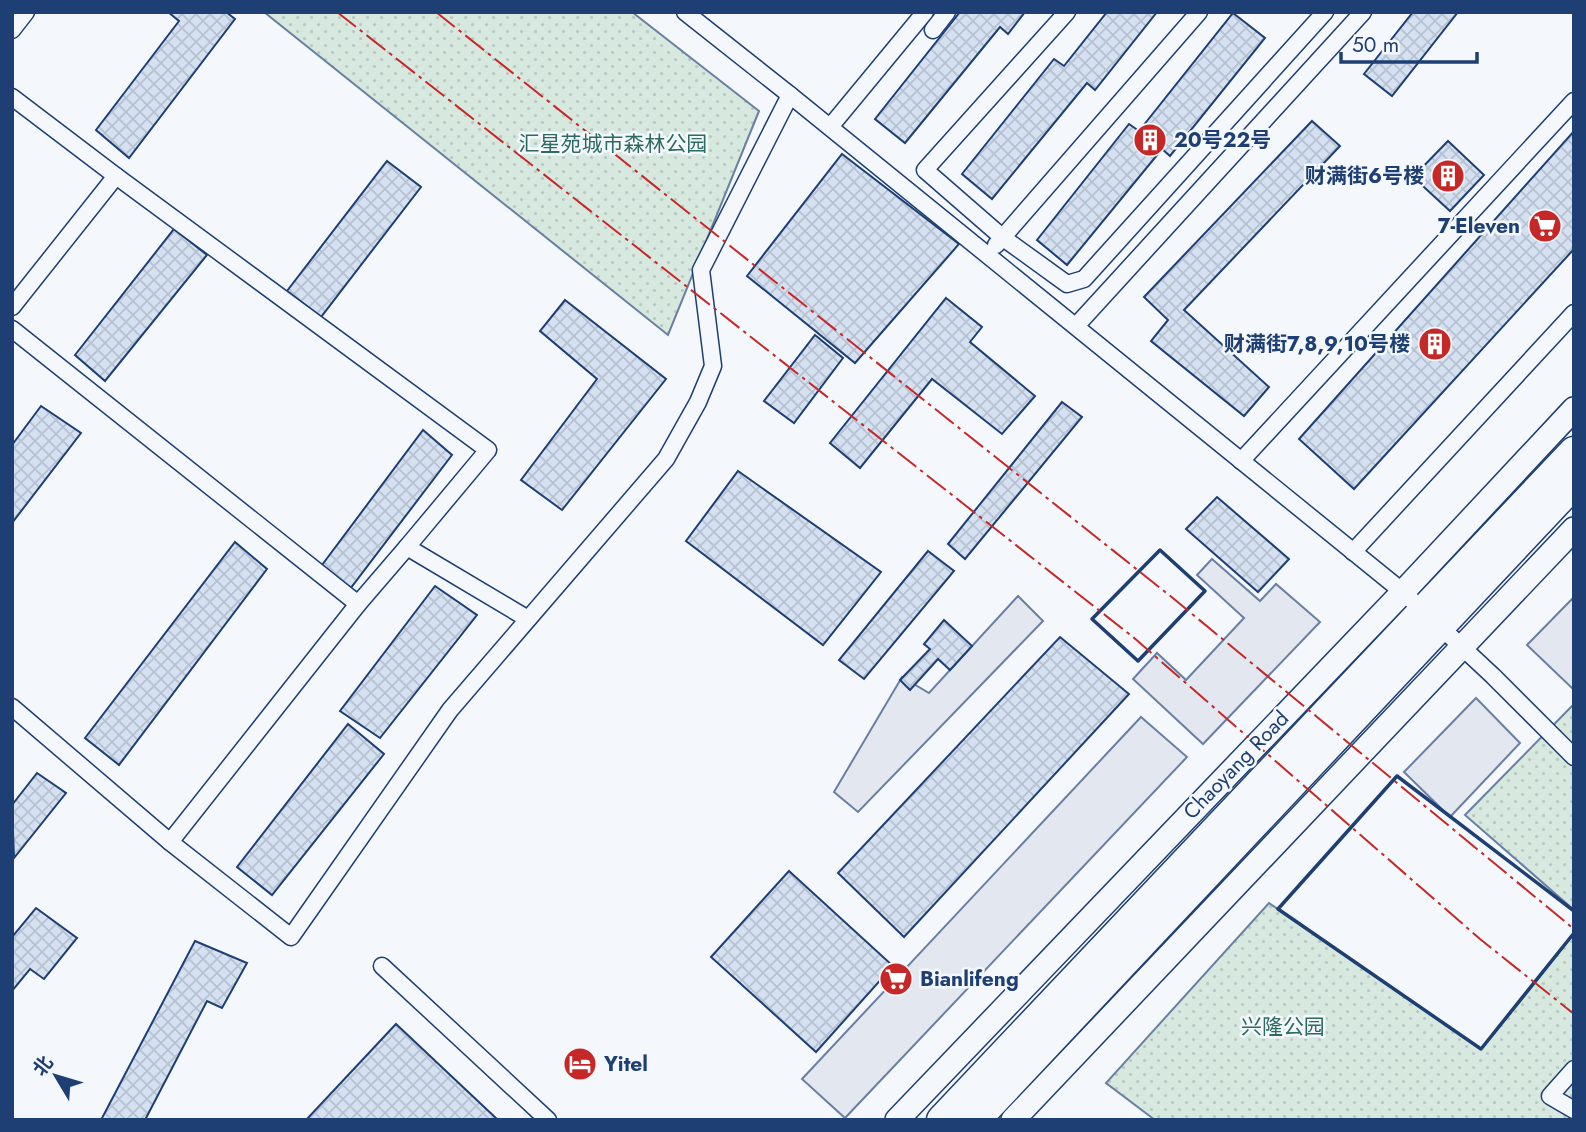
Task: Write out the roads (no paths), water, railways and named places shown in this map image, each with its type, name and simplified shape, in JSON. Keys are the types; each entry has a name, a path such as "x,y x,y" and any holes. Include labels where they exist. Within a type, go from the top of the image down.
{"highway":[{"name":"Chaoyang Road","path":"942,1120 1574,452"},
{"name":"Chaoyang Road","path":"975,1120 1422,610 1574,483"}],"street":[{"path":"12,30 26,12"},
{"path":"685,12 1353,552 1462,647 1574,757"},
{"path":"830,127 925,12"},
{"path":"933,30 947,12"},
{"path":"1067,12 925,170 1002,237 1067,284 1083,279 1325,12"},
{"path":"987,254 1199,12"},
{"path":"1076,326 1363,12"},
{"path":"12,707 170,842 292,937 450,710 666,458 698,402 713,366 701,270 790,95"},
{"path":"12,97 488,450 358,604 170,842"},
{"path":"1241,461 1574,101"},
{"path":"12,307 116,176"},
{"path":"1353,552 1574,313"},
{"path":"12,329 358,604"},
{"name":"Chaoyang Road","path":"897,1120 1422,610 1574,409"},
{"path":"1013,1120 1574,529"},
{"path":"407,547 528,619"},
{"path":"382,966 548,1120"},
{"path":"1574,1069 1550,1096 1574,1110"}],"place":[{"name":"20号22号","path":"1150,140"},
{"name":"财满街6号楼","path":"1448,176"},
{"name":"7-Eleven","path":"1545,226"},
{"name":"财满街7,8,9,10号楼","path":"1435,344"},
{"name":"Bianlifeng","path":"896,979"},
{"name":"Yitel","path":"580,1064"}],"park label":[{"name":"汇星苑城市森林公园","path":"613,144"},
{"name":"兴隆公园","path":"1283,1027"}]}
